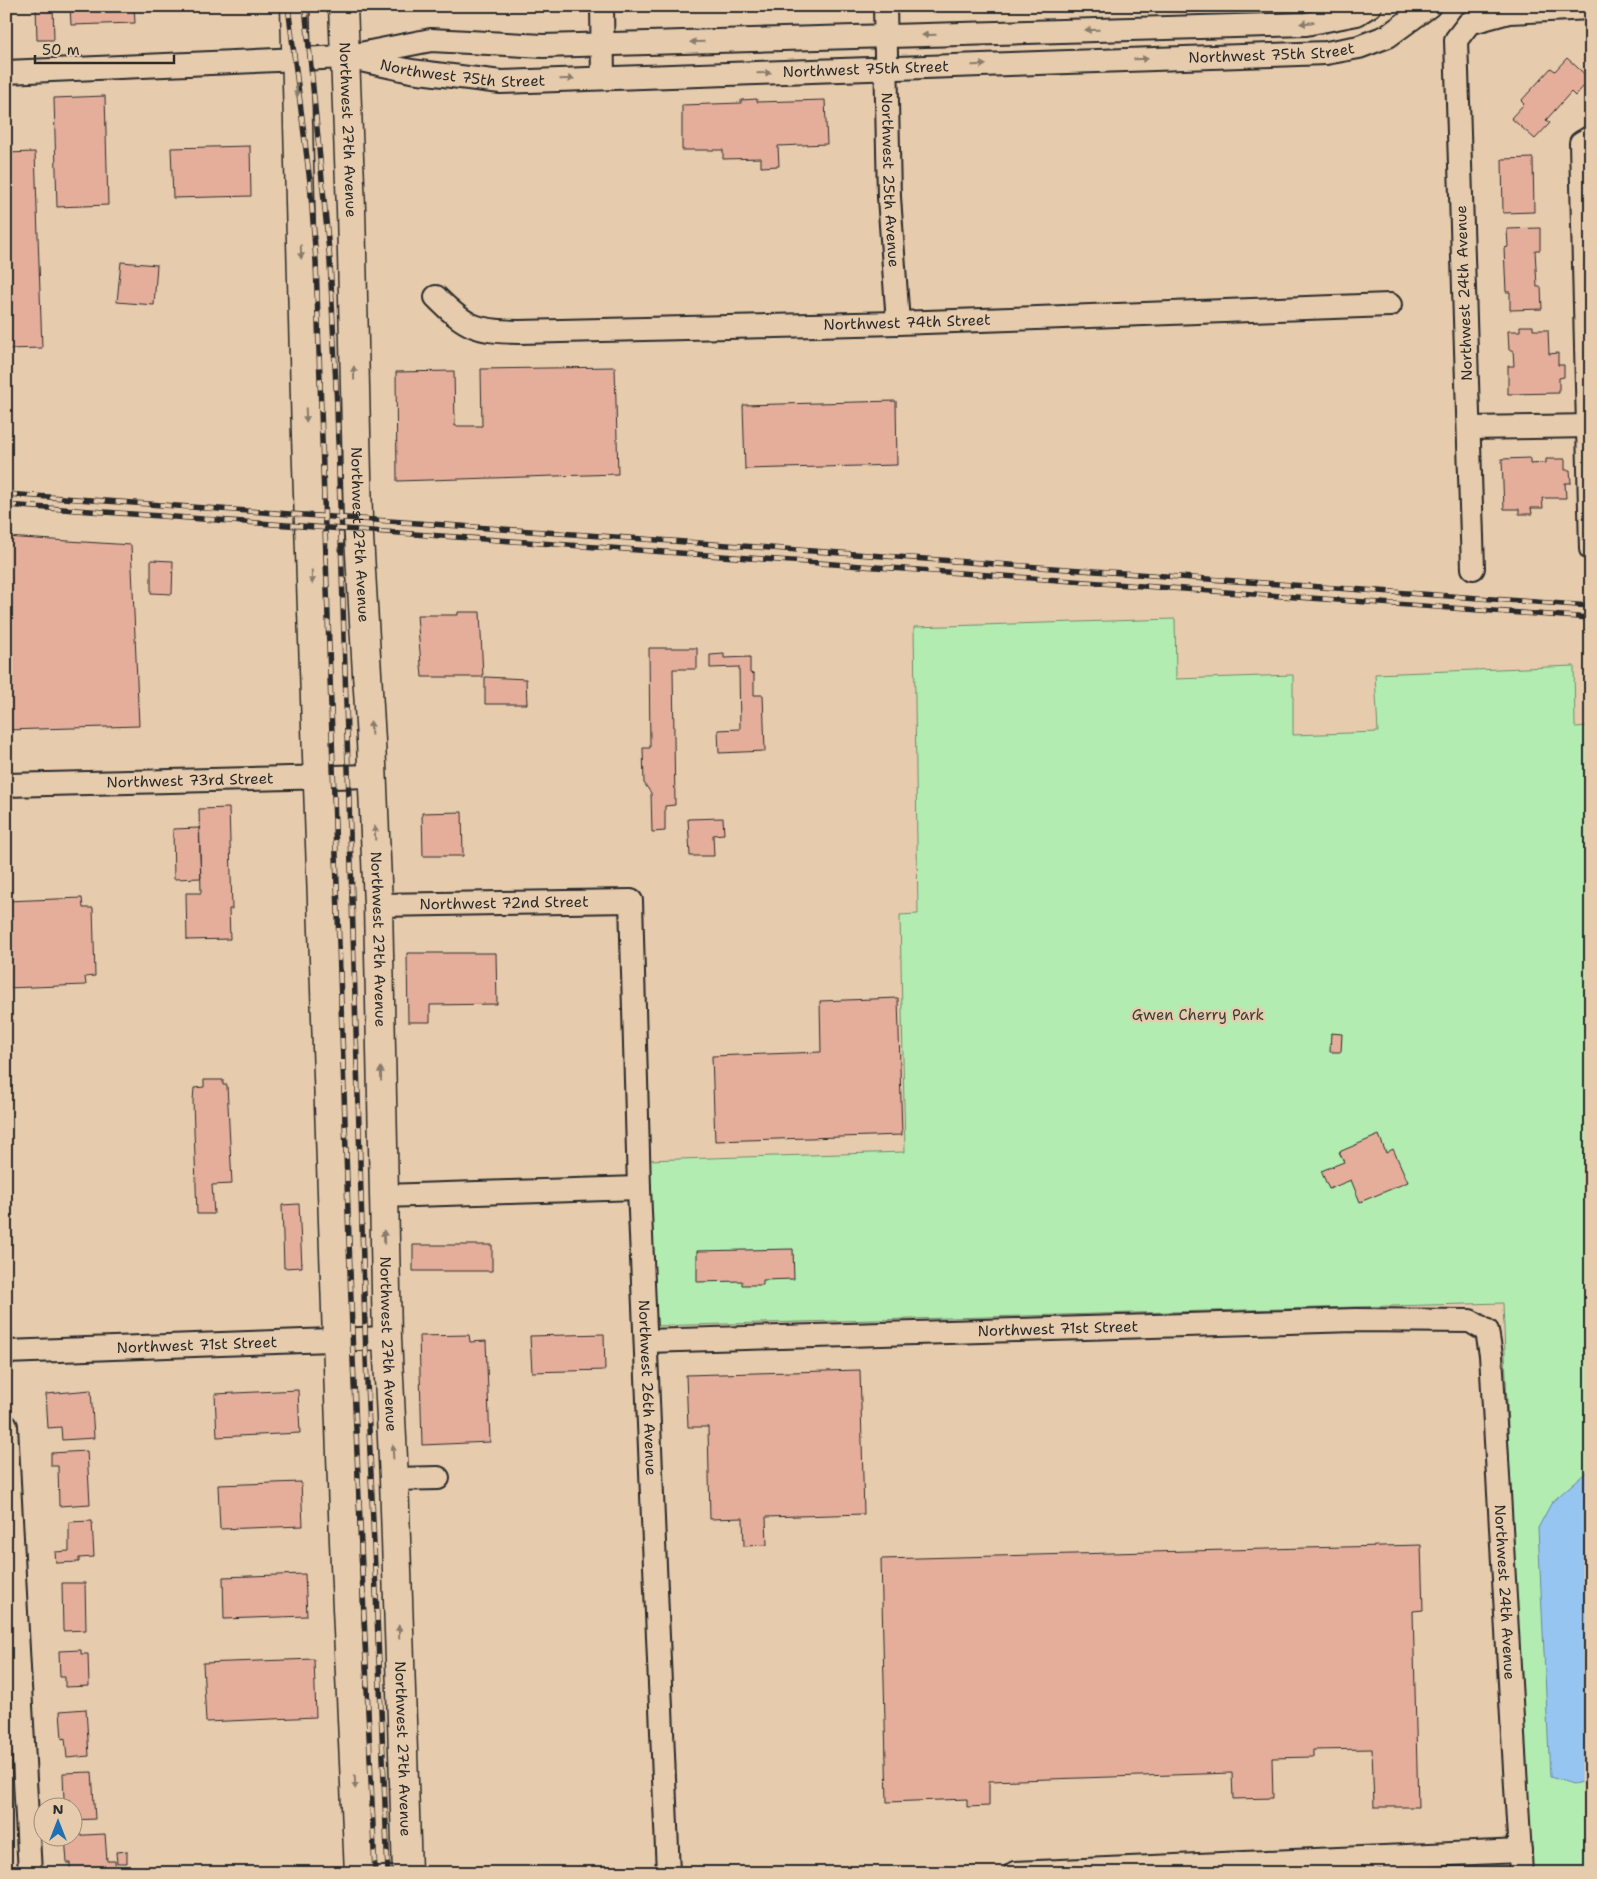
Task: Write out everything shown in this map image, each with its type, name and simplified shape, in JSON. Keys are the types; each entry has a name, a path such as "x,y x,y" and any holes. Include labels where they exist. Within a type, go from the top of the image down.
{"main road":[{"path":"295,6 318,778 358,1873"},
{"name":"Northwest 27th Avenue","path":"343,6 357,501 373,776 378,905 387,1338 394,1479 406,1873"}],"street":[{"path":"602,6 603,78"},
{"name":"Northwest 25th Avenue","path":"886,6 889,197 898,323"},
{"name":"Northwest 75th Street","path":"6,72 345,57 431,40 543,46 1306,24 1357,14 1370,6"},
{"name":"Northwest 75th Street","path":"345,57 411,71 501,82 1326,53 1359,47 1388,36 1429,6"},
{"name":"Northwest 24th Avenue","path":"1473,568 1456,40 1469,23 1509,12 1591,8"},
{"path":"1196,27 1197,57"},
{"path":"1049,31 1050,63"},
{"path":"738,40 739,73"},
{"path":"1590,549 1589,426 1581,143 1591,137"},
{"name":"Northwest 74th Street","path":"436,297 458,319 468,325 496,331 898,323 1390,306"},
{"path":"1469,428 1589,426"},
{"name":"Northwest 73rd Street","path":"6,785 373,776"},
{"name":"Northwest 72nd Street","path":"378,905 631,901"},
{"name":"Northwest 26th Avenue","path":"631,901 639,1188 647,1341 668,1873"},
{"path":"383,1196 639,1188"},
{"name":"Northwest 71st Street","path":"647,1341 1355,1320 1470,1321"},
{"name":"Northwest 24th Avenue","path":"1470,1321 1487,1331 1491,1355 1520,1873"},
{"name":"Northwest 71st Street","path":"6,1352 387,1338"},
{"path":"6,1426 30,1873"},
{"path":"394,1479 438,1478"},
{"path":"1015,1873 1520,1851"}],"green space":[{"name":"Gwen Cherry Park","path":"1175,619 1176,679 1293,675 1293,735 1378,732 1375,674 1574,666 1575,727 1591,726 1591,1869 1526,1872 1503,1303 652,1326 647,1160 905,1152 900,915 918,914 914,627"}],"water":[{"path":"1591,1468 1591,1780 1573,1784 1550,1777 1538,1528 1552,1502"}],"building":[{"path":"36,6 53,6 54,40 37,40"},
{"path":"70,6 134,6 135,23 71,25"},
{"path":"1567,58 1590,79 1575,96 1571,92 1546,120 1550,123 1535,139 1511,118 1524,104 1521,101 1551,68 1555,71"},
{"path":"105,96 108,205 57,207 54,98"},
{"path":"757,99 757,102 825,100 827,144 778,146 779,166 761,167 761,158 723,159 723,150 682,150 682,105 741,103 741,100"},
{"path":"250,146 251,196 173,198 171,148"},
{"path":"35,152 42,348 6,349 6,153"},
{"path":"1533,158 1534,212 1503,213 1502,159"},
{"path":"1540,228 1540,250 1535,250 1537,287 1541,287 1542,309 1510,310 1510,292 1506,292 1504,248 1508,247 1507,229"},
{"path":"121,262 157,265 154,305 117,302"},
{"path":"1520,326 1533,326 1533,330 1548,330 1549,354 1558,353 1558,365 1564,365 1564,377 1559,378 1559,393 1508,394 1508,366 1514,366 1513,350 1509,350 1508,331 1520,331"},
{"path":"615,367 618,474 397,481 396,372 454,371 455,426 482,426 481,369"},
{"path":"896,401 897,465 745,469 743,405"},
{"path":"1530,458 1530,464 1546,463 1546,459 1565,459 1565,470 1570,470 1571,483 1565,483 1566,498 1542,498 1543,508 1531,508 1532,514 1519,514 1519,509 1504,509 1502,459"},
{"path":"6,537 131,545 139,726 6,730"},
{"path":"151,560 173,561 172,594 151,593"},
{"path":"458,612 480,612 483,677 422,677 417,615 458,615"},
{"path":"649,648 697,648 697,669 673,669 675,805 665,806 665,831 652,832 651,793 644,783 643,748 650,748"},
{"path":"724,654 724,658 750,657 750,673 754,674 754,695 763,695 765,751 719,753 718,730 740,729 739,667 710,668 710,655"},
{"path":"485,677 526,679 527,704 485,704"},
{"path":"229,808 232,909 229,909 230,939 187,940 186,893 201,893 199,809"},
{"path":"462,812 463,856 423,856 422,813"},
{"path":"723,818 724,834 713,835 714,856 690,856 688,819"},
{"path":"199,828 201,878 174,879 173,829"},
{"path":"82,898 83,908 93,908 95,976 85,977 86,985 6,988 6,901"},
{"path":"407,953 496,953 497,1004 430,1005 430,1022 408,1022"},
{"path":"898,998 902,1135 715,1141 712,1056 821,1052 820,1001"},
{"path":"1331,1033 1342,1034 1341,1052 1330,1052"},
{"path":"204,1080 223,1080 223,1085 227,1085 232,1184 212,1185 214,1214 197,1214 193,1101 194,1088 204,1087"},
{"path":"1379,1135 1386,1153 1393,1149 1408,1182 1360,1202 1351,1180 1329,1189 1321,1171 1344,1162 1339,1152"},
{"path":"299,1204 302,1267 284,1268 282,1205"},
{"path":"413,1245 492,1245 492,1271 413,1271"},
{"path":"793,1249 794,1279 763,1280 763,1285 742,1285 742,1281 697,1282 697,1251"},
{"path":"604,1334 605,1370 532,1372 530,1336"},
{"path":"469,1335 470,1342 486,1341 490,1442 422,1445 419,1336"},
{"path":"860,1370 864,1514 766,1517 767,1545 744,1546 743,1518 710,1519 708,1427 688,1427 686,1375"},
{"path":"91,1390 94,1438 62,1440 61,1427 48,1428 46,1394"},
{"path":"298,1390 300,1433 217,1437 215,1394"},
{"path":"87,1451 90,1504 59,1506 58,1466 51,1466 51,1453"},
{"path":"301,1482 303,1526 220,1529 218,1485"},
{"path":"92,1521 94,1557 79,1558 79,1562 56,1563 55,1552 69,1551 69,1522"},
{"path":"1421,1545 1423,1610 1413,1611 1418,1807 1374,1807 1372,1749 1313,1750 1313,1757 1272,1758 1273,1798 1233,1799 1232,1773 989,1781 989,1806 967,1807 967,1799 887,1802 881,1559"},
{"path":"305,1574 307,1616 224,1619 223,1577"},
{"path":"62,1583 85,1583 86,1630 63,1631"},
{"path":"81,1650 81,1654 88,1654 89,1686 65,1687 65,1677 60,1677 59,1651"},
{"path":"314,1659 316,1717 206,1722 203,1663"},
{"path":"86,1709 89,1756 67,1758 65,1738 62,1739 60,1711"},
{"path":"92,1772 95,1819 82,1820 82,1796 64,1796 63,1773"},
{"path":"105,1834 107,1861 115,1861 116,1873 70,1873 70,1863 67,1863 66,1846 82,1846 82,1835"},
{"path":"127,1851 127,1863 117,1863 116,1852"},
{"path":"319,1870 319,1873 239,1873"}],"railway":[{"path":"288,6 310,182 316,261 353,1359 375,1873"},
{"path":"305,6 330,261 337,407 366,1358 388,1873"},
{"path":"6,494 1591,606"},
{"path":"6,505 1591,618"}]}
